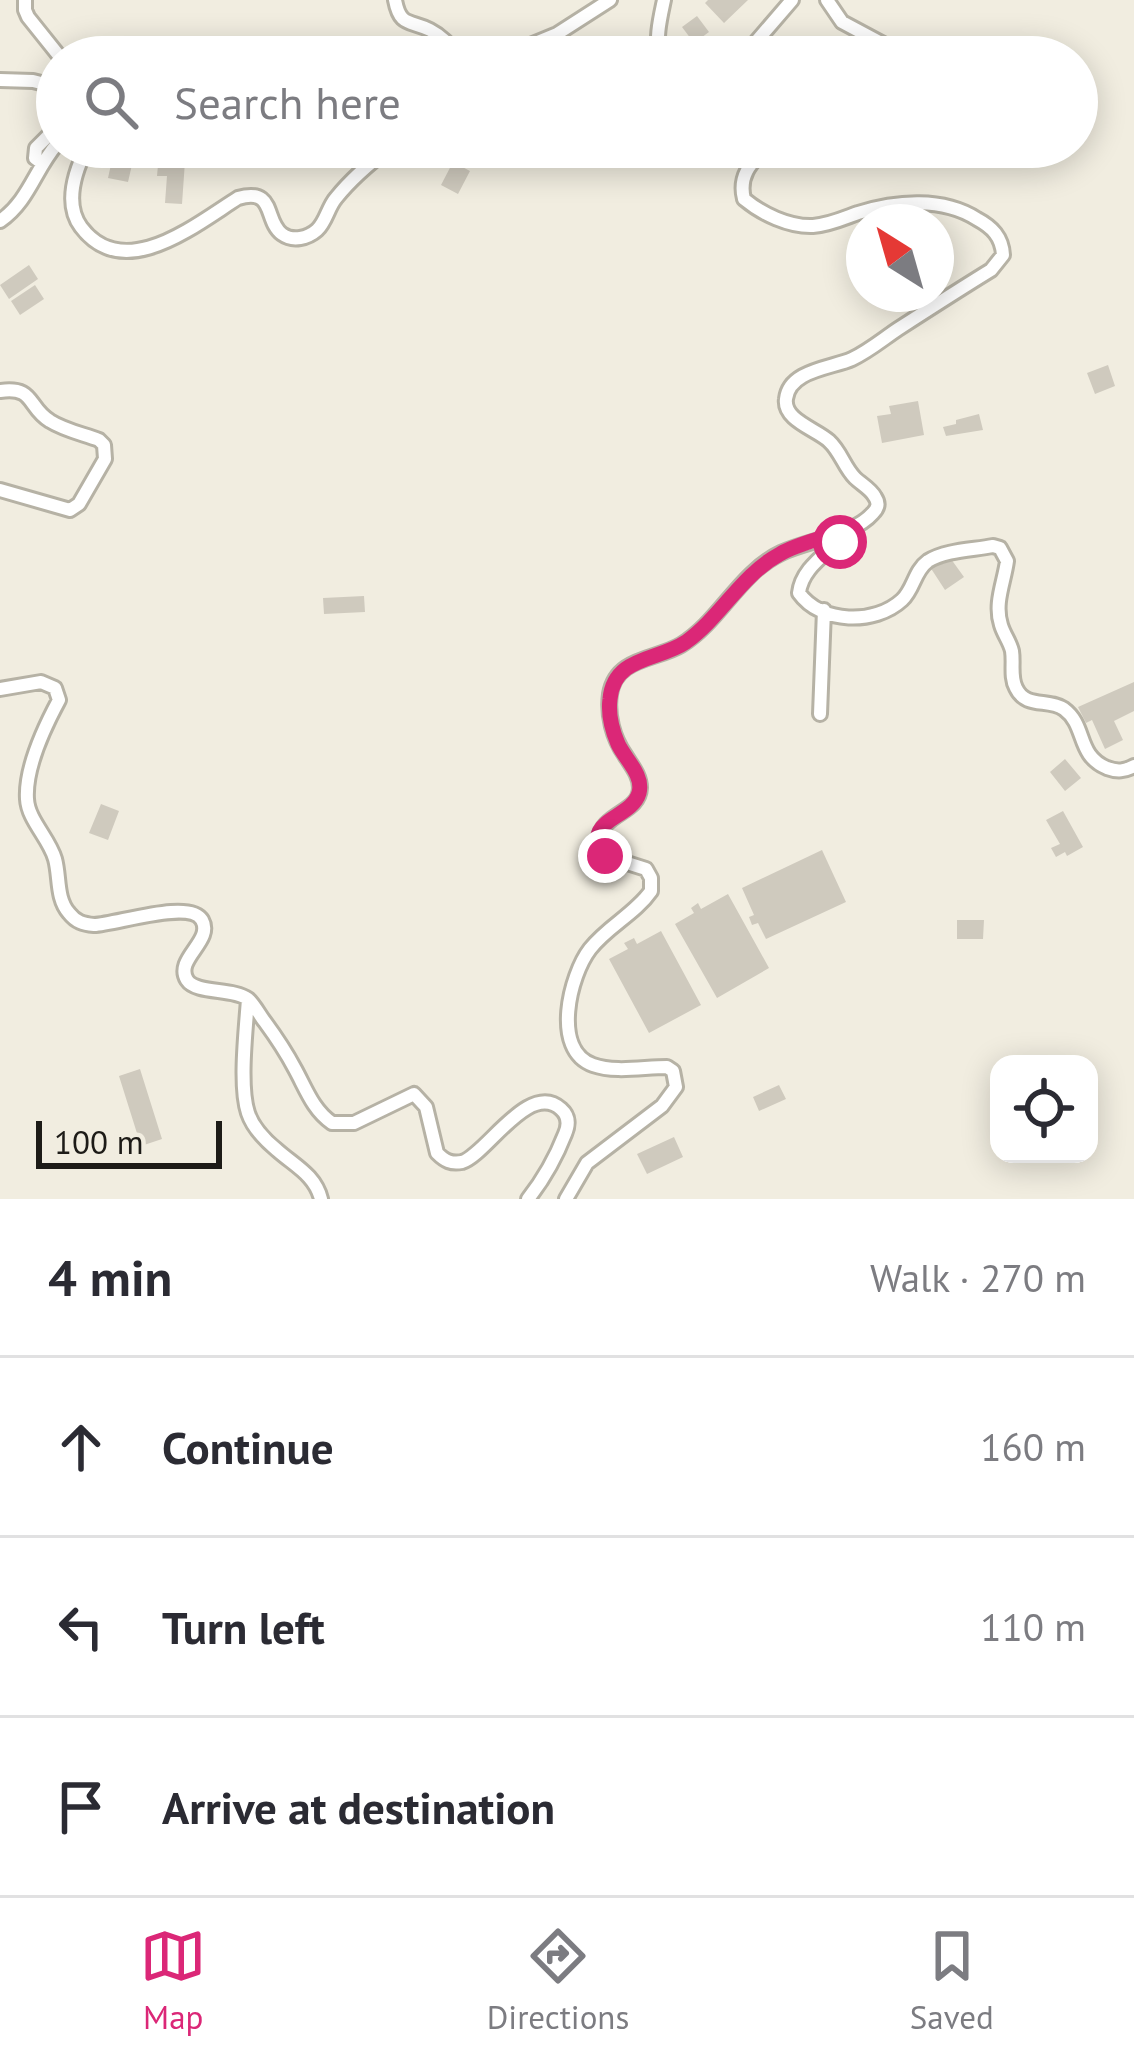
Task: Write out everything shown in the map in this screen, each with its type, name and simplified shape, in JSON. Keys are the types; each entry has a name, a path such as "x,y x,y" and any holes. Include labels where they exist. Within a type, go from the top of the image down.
{"street":[{"path":"25,0 28,17 43,36"},
{"path":"395,0 404,20 438,36"},
{"path":"549,36 610,0"},
{"path":"658,36 664,0"},
{"path":"761,36 792,0"},
{"path":"827,0 842,22 868,36"},
{"path":"0,80 36,82"},
{"path":"0,221 19,206 41,168"},
{"path":"80,168 72,206 78,223 96,244 123,253 175,236 248,195 266,204 283,235 301,238 316,231 340,192 364,168"},
{"path":"566,1199 587,1162 662,1106 676,1087 668,1067 592,1065 583,1060 569,1035 569,999 576,972 601,937 647,898 652,884 646,869 605,856 598,842 602,826 636,800 640,790 612,725 613,684 627,666 693,636 773,557 872,515 876,498 850,473 826,437 792,416 787,393 800,378 859,355 991,269 1003,255 1002,243 988,226 971,214 936,205 909,203 813,226 794,224 745,199 741,188 749,168"},
{"path":"0,391 20,391 43,417 99,440 106,452 79,504 70,510 0,490"},
{"path":"849,528 804,575 799,593 805,602 850,618 887,611 911,590 922,565 933,558 1000,548 1007,561 998,614 1013,655 1017,691 1024,700 1063,708 1097,763 1116,770 1134,766"},
{"path":"820,714 824,610"},
{"path":"0,689 41,682 56,688 59,695 41,736 26,794 30,812 57,864 60,895 68,912 94,925 179,910 197,915 204,928 185,978 197,988 248,999 283,1047 315,1107 332,1123 354,1123 414,1094 426,1107 437,1154 459,1162 470,1158 514,1117 535,1105 556,1106 566,1114 568,1128 528,1199"},
{"path":"248,999 245,1092 249,1118 315,1183 321,1199"}],"building":[{"path":"748,0 724,23 705,3"},
{"path":"697,16 709,32 689,36 682,27"},
{"path":"110,168 131,168 128,182 108,178"},
{"path":"158,168 185,168 182,204 165,203 167,176 157,176"},
{"path":"450,168 470,171 458,194 441,185"},
{"path":"29,265 38,279 9,299 0,285"},
{"path":"35,285 44,299 20,315 11,301"},
{"path":"1108,365 1115,386 1095,394 1087,373"},
{"path":"918,401 924,435 882,443 877,416 891,414 889,406"},
{"path":"979,414 983,430 946,436 943,427"},
{"path":"951,559 964,577 945,590 930,567"},
{"path":"364,596 365,612 324,614 323,598"},
{"path":"1134,682 1134,711 1114,721 1123,740 1105,749 1092,720 1086,723 1078,707"},
{"path":"1065,759 1081,778 1065,791 1050,772"},
{"path":"101,804 119,811 108,840 89,833"},
{"path":"1063,811 1083,847 1056,857 1051,848 1060,844 1046,820"},
{"path":"822,850 846,902 766,939 758,923 752,925 749,917 754,915 742,888"},
{"path":"728,894 769,968 717,998 675,924 694,913 691,908 698,903 701,909"},
{"path":"957,920 984,920 983,939 957,939"},
{"path":"661,931 701,1005 649,1033 609,959 628,949 624,943 634,938 637,944"},
{"path":"140,1069 162,1139 141,1146 119,1076"},
{"path":"779,1085 786,1099 759,1111 753,1097"},
{"path":"674,1137 683,1157 647,1174 637,1154"}],"route":[{"path":"605,856 599,832 636,800 640,790 612,725 610,695 619,674 639,660 685,642 773,557 849,528 840,542"}]}
